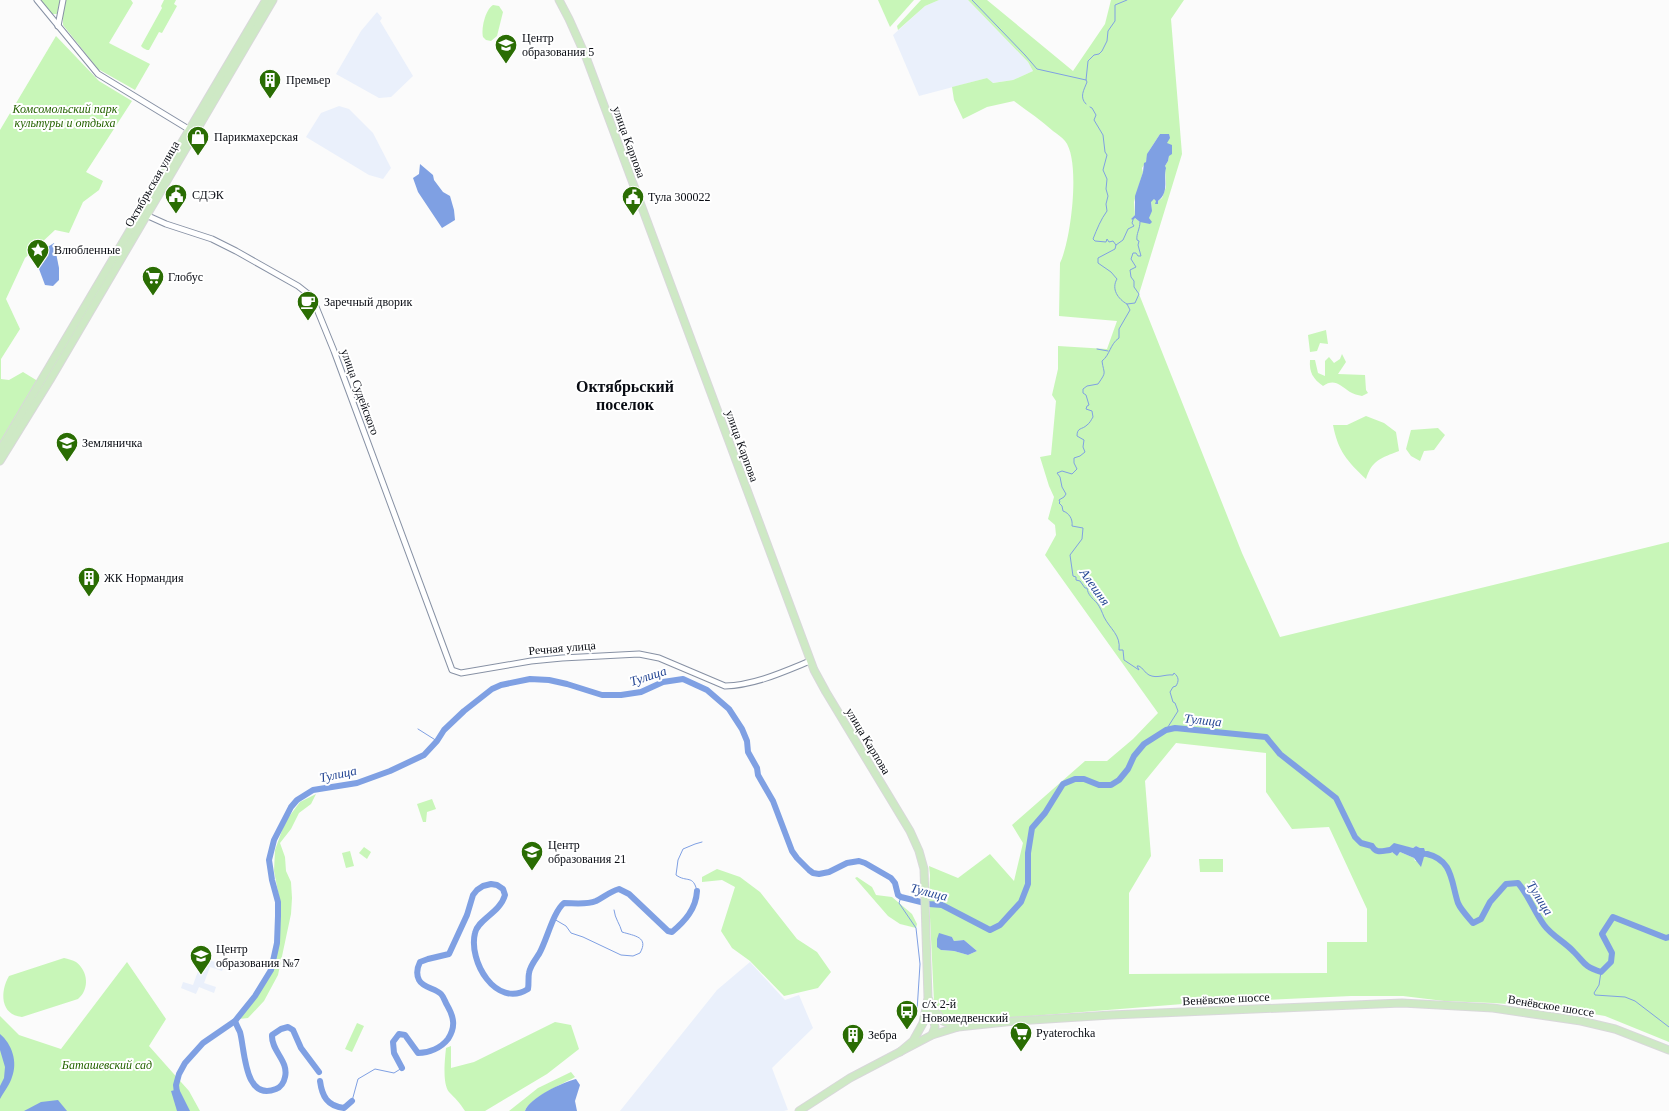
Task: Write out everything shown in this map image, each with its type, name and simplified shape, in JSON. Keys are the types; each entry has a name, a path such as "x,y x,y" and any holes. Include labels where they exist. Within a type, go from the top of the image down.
{"main road":[{"name":"Октябрьская улица","path":"193,131 266,0"},
{"name":"Октябрьская улица","path":"0,461 193,131 273,0"},
{"name":"улица Карпова","path":"559,0 572,25 587,61 810,661 826,692 916,842 922,860 925,888 928,998"},
{"name":"Октябрьская улица","path":"0,450 144,214"},
{"path":"923,1023 928,1033 932,1035 935,1028 928,998"},
{"path":"900,1052 913,1041 923,1023 928,998"},
{"name":"Венёвское шоссе","path":"799,1111 850,1078 932,1035 958,1027 1111,1015 1402,1003 1493,1008 1581,1021 1615,1029 1669,1050"},
{"path":"930,1006 943,1021 958,1027"}],"street":[{"path":"37,0 103,78 193,131"},
{"path":"58,26 63,0"},
{"name":"улица Судейского","path":"144,214 166,224 212,240 236,251 298,286 312,297 334,351 450,667 455,672"},
{"name":"Речная улица","path":"455,672 461,673 524,662 639,654 671,662 725,686 736,686 756,681 810,661"}],"shaded area":[{"path":"939,0 968,0 1028,62 1033,71 1013,80 992,83 987,78 919,96 893,35 925,6"},
{"path":"377,12 382,18 380,21 413,76 391,97 379,98 336,74 361,31"},
{"path":"339,106 349,109 373,133 391,168 383,179 369,175 306,137 321,113"},
{"name":"Центр образования №7","path":"195,950 210,955 209,960 224,965 222,971 210,967 204,983 216,987 214,993 199,987 196,994 181,988 183,982 193,985 202,960 193,956"},
{"path":"750,962 785,1000 799,995 813,1028 772,1068 788,1110 620,1111 717,990"}],"green space":[{"path":"40,0 60,0 57,14 52,14"},
{"path":"65,0 131,0 133,3 109,43 150,64 135,90 98,69 63,25"},
{"path":"164,0 176,0 174,4 177,6 162,33 159,32 149,50 147,50 141,46 162,8 161,6"},
{"path":"878,0 914,0 890,27"},
{"path":"921,0 939,0 925,6 898,30 897,26"},
{"path":"968,0 987,0 1073,71 1105,24 1111,0 1184,0 1171,19 1182,154 1139,294 1242,553 1280,637 1669,542 1669,1042 1605,1016 1538,1006 1444,1001 1403,996 1351,996 1183,1004 982,1020 959,1024 948,1021 942,1017 938,1011 934,1002 929,866 958,878 990,854 1014,881 1023,843 1012,825 1085,761 1107,761 1133,739 1158,713 1045,555 1056,535 1055,525 1048,519 1054,497 1040,457 1051,455 1056,401 1052,395 1058,369 1058,346 1107,349 1117,321 1059,316 1060,263 1068,237 1073,201 1073,165 1070,151 1062,138 1014,101 987,107 963,119 954,100 952,87 987,78 993,83 1013,80 1033,71 1028,62","holes":["1160,134 1167,143 1169,156 1165,166 1166,187 1162,198 1158,201 1154,199 1151,201 1151,210 1148,218 1144,222 1140,222 1135,218 1131,219 1135,215 1134,202 1143,172 1142,168 1146,162 1149,151","1176,743 1266,753 1266,792 1292,829 1329,827 1367,909 1367,942 1327,942 1327,973 1129,974 1129,893 1151,856 1145,781","1397,845 1413,848 1416,846 1430,852 1429,856 1415,861 1414,858 1400,852 1399,854 1388,853 1387,848","952,937 954,941 964,940 977,951 968,955 954,951 941,950"]},
{"path":"493,5 499,6 503,12 497,36 491,41 486,40 483,37 483,29 486,15 490,7"},
{"name":"Комсомольский парк культуры и отдыха","path":"56,36 99,81 132,101 86,172 103,181 99,190 83,202 69,233 55,230 25,258 6,299 20,329 1,359 1,379 9,380 23,372 41,383 0,446 0,130"},
{"path":"1326,330 1328,344 1320,343 1317,351 1310,352 1308,335"},
{"path":"1342,354 1346,362 1338,374 1365,375 1366,390 1368,393 1362,396 1350,392 1337,383 1330,383 1323,386 1314,378 1310,368 1310,360 1315,360 1318,373 1325,376 1325,361 1329,357 1334,363 1340,359"},
{"path":"1366,416 1384,423 1396,432 1399,451 1378,460 1371,468 1366,479 1344,455 1335,434 1333,425 1347,425"},
{"path":"1438,428 1445,435 1434,450 1424,451 1420,461 1411,456 1406,449 1411,430"},
{"path":"316,794 311,804 299,813 291,829 280,843 285,857 286,871 291,882 292,898 291,914 278,975 264,1001 248,1018 239,1019 273,970 279,939 280,902 274,871 275,850 285,822 300,802"},
{"path":"432,799 436,809 427,812 426,822 423,822 417,804"},
{"path":"364,847 371,852 367,859 359,853"},
{"path":"350,851 354,866 346,868 342,853"},
{"path":"1199,859 1223,859 1223,872 1200,872"},
{"path":"717,869 740,877 760,892 797,939 817,952 831,972 818,988 784,996 750,961 732,948 721,931 735,887 722,880 702,882 702,877"},
{"path":"857,877 872,887 876,895 892,897 912,914 917,924 916,928 900,924 888,916 855,878"},
{"path":"64,958 76,962 83,970 85,975 86,985 82,995 78,999 22,1017 9,1012 3,995 9,976"},
{"name":"Баташевский сад","path":"127,962 166,1019 149,1046 189,1091 200,1111 0,1111 0,1016 19,1035 61,1049"},
{"path":"555,1022 571,1025 579,1049 547,1074 485,1111 465,1111 449,1092 445,1083 446,1048 451,1046 451,1068 474,1062"},
{"path":"357,1023 364,1026 352,1052 345,1049"},
{"path":"571,1072 575,1077 539,1096 528,1106 525,1111 509,1111 538,1088"}],"water":[{"path":"1160,134 1169,134 1170,138 1167,143 1172,145 1172,154 1169,156 1165,166 1164,194 1158,201 1158,204 1155,204 1156,201 1154,199 1151,202 1152,211 1149,218 1152,222 1150,224 1140,222 1135,218 1133,220 1131,219 1135,215 1135,196 1143,172 1144,163 1146,162 1147,154"},
{"path":"420,164 433,175 434,180 443,192 450,196 455,220 442,228 418,192 413,178 419,174"},
{"path":"54,243 59,268 59,280 53,286 45,285 39,269 39,256 46,248"},
{"path":"1394,843 1413,848 1416,846 1424,848 1425,851 1430,852 1433,855 1432,857 1424,857 1421,867 1414,858 1400,852 1397,856 1392,852 1384,852"},
{"path":"939,933 952,937 954,941 964,940 977,951 968,955 954,951 941,950 937,947"},
{"path":"0,1034 11,1048 14,1059 14,1071 11,1080 0,1099 0,1086 4,1078 5,1067 0,1050"},
{"path":"576,1079 580,1085 575,1101 577,1111 525,1111 528,1106 539,1096 563,1083"},
{"path":"179,1089 190,1111 177,1111 171,1091"},
{"path":"58,1100 67,1111 24,1111 41,1102"}],"waterway":[{"path":"972,0 1037,69 1086,80"},
{"name":"Алешня","path":"1086,104 1082,96 1087,82 1088,61 1094,55 1099,54 1102,51 1107,41 1108,31 1115,21 1115,5 1127,0"},
{"name":"Алешня","path":"1090,107 1096,115 1094,120 1103,135 1105,152 1107,155 1103,170 1107,179 1106,189 1108,196 1106,204 1107,211 1093,239 1095,241 1106,242 1107,239 1109,242 1113,241 1116,245 1115,249 1098,258 1098,263 1111,272 1117,279 1115,283 1116,293 1118,297 1127,304 1130,310 1119,329 1119,338 1116,340 1107,356 1102,361 1104,373 1103,377 1098,384 1087,386 1083,389 1083,393 1086,395 1089,405 1086,409 1092,411 1093,417 1089,423 1077,433 1077,436 1084,440 1083,447 1085,452 1074,458 1074,463 1077,469 1072,474 1062,471 1057,473 1066,494 1059,500 1059,503 1062,506 1063,511 1070,517 1072,526 1083,528 1082,539 1070,555 1073,576 1076,577 1076,580 1080,581 1085,588 1087,588 1089,595 1099,606 1106,621 1117,636 1119,650 1123,650 1124,660 1139,670 1137,666 1139,666 1152,676 1173,675 1174,673 1178,678 1176,686 1173,687 1170,692 1178,711 1166,730"},
{"path":"1116,245 1123,240 1128,229 1134,226 1132,223 1133,220"},
{"path":"1127,304 1135,303 1139,294 1134,287 1134,281 1131,277 1130,270 1136,267 1131,259 1133,253 1141,256 1138,245 1139,241 1137,240 1140,222"},
{"path":"1097,349 1108,351"},
{"name":"Тулица","path":"183,1111 178,1102 176,1085 179,1074 185,1063 203,1043 235,1021 255,996 271,970 277,943 278,902 272,880 269,860 274,840 291,807 297,800 313,790 357,783 390,771 424,755 437,741 444,730 464,711 492,689 501,685 530,679 549,680 602,695 621,695 641,692 663,682 683,679 707,690 729,709 742,729 747,741 748,752 757,768 758,775 773,801 792,851 809,870 813,873 819,874 829,872 847,863 859,861 891,878 895,883 898,895 901,897 929,904 942,905 990,930 1000,925 1021,902 1028,884 1028,853 1032,828 1045,813 1063,784 1075,779 1084,779 1099,785 1111,785 1119,780 1128,769 1134,756 1144,744 1166,730 1175,728 1266,737 1280,754 1336,798 1355,837 1361,843 1372,846 1377,851 1390,850"},
{"path":"418,729 437,741"},
{"path":"697,891 694,882 676,875 678,860 683,849 702,842"},
{"name":"Тулица","path":"1427,854 1442,861 1450,873 1458,903 1473,923 1481,919 1490,902 1506,884 1518,883 1547,929 1570,948 1585,964 1601,972 1611,962 1612,953 1602,934 1613,917 1666,938 1669,937"},
{"path":"402,1068 394,1053 393,1042 399,1034 405,1035 418,1053 430,1051 438,1047 451,1035 453,1018 444,998 438,992 421,983 417,976 418,969 420,962 449,954 467,915 473,895 483,886 491,884 497,885 503,889 505,895 499,907 477,928 474,944 476,956 480,968 487,979 495,987 505,993 516,993 528,989 530,968 542,948 553,919 564,903 584,903 596,901 619,889 629,894 668,931 672,932 689,914 697,891"},
{"path":"901,897 899,903 916,928 920,964 917,1011"},
{"path":"554,919 566,926 571,933 621,955 633,956 640,953 643,944 642,940 636,936 622,932 614,910"},
{"path":"1601,972 1599,985 1594,993 1595,995 1625,997 1635,1001 1669,1027"},
{"path":"235,1021 240,1032 248,1072 252,1081 258,1088 265,1091 276,1089 283,1082 286,1071 285,1066 274,1046 272,1035 281,1029 288,1027 293,1030 301,1048 319,1072"},
{"path":"352,1101 358,1079 375,1069 394,1073 402,1068"},
{"path":"320,1081 324,1096 329,1103 344,1108 352,1101"}],"place":[{"name":"Центр образования 5","path":"506,64"},
{"name":"Премьер","path":"270,100"},
{"name":"Парикмахерская","path":"198,156"},
{"name":"СДЭК","path":"176,214"},
{"name":"Тула 300022","path":"633,216"},
{"name":"Влюбленные","path":"38,270"},
{"name":"Глобус","path":"153,296"},
{"name":"Заречный дворик","path":"308,322"},
{"name":"Земляничка","path":"67,462"},
{"name":"ЖК Нормандия","path":"89,598"},
{"name":"Центр образования 21","path":"532,872"},
{"name":"Центр образования №7","path":"201,976"},
{"name":"с/х 2-й Новомедвенский","path":"907,1030"},
{"name":"Pyaterochka","path":"1021,1052"},
{"name":"Зебра","path":"853,1054"}],"district":[{"name":"Октябрьский поселок","path":"625,395"}]}
